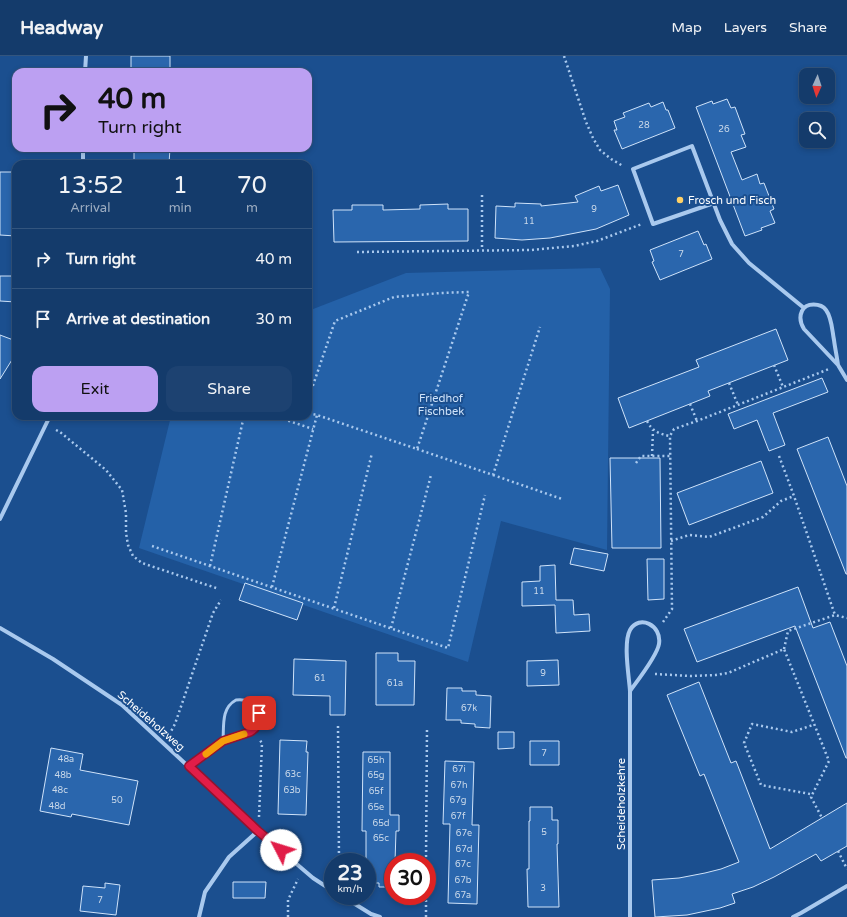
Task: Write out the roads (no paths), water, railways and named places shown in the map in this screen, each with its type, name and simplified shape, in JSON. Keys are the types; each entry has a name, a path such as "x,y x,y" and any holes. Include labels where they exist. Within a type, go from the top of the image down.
{"street":[{"path":"85,68 86,56"},
{"path":"714,203 653,224 633,169 692,146 726,233 732,244 740,254 760,272 804,308"},
{"path":"838,365 832,324 827,310 823,306 814,304 806,306 802,311 800,319 804,329 838,365 847,380"},
{"path":"0,519 48,420"},
{"name":"Scheideholzkehre","path":"630,691 658,648 659,640 657,630 650,624 643,622 636,624 630,629 627,646 630,691 630,917"},
{"name":"Scheideholzweg","path":"0,628 53,659 122,705 258,831 303,870 324,885"},
{"path":"199,917 205,892 230,857 258,831"},
{"path":"793,917 801,914 847,886"},
{"path":"356,905 371,914 380,917"}],"lane":[{"path":"189,766 223,741 253,730 259,717 258,710 253,704 247,700 236,700 229,704 225,711 223,741"}],"place":[{"name":"Frosch und Fisch","path":"680,200"}],"park label":[{"name":"Friedhof Fischbek","path":"441,404"}]}
